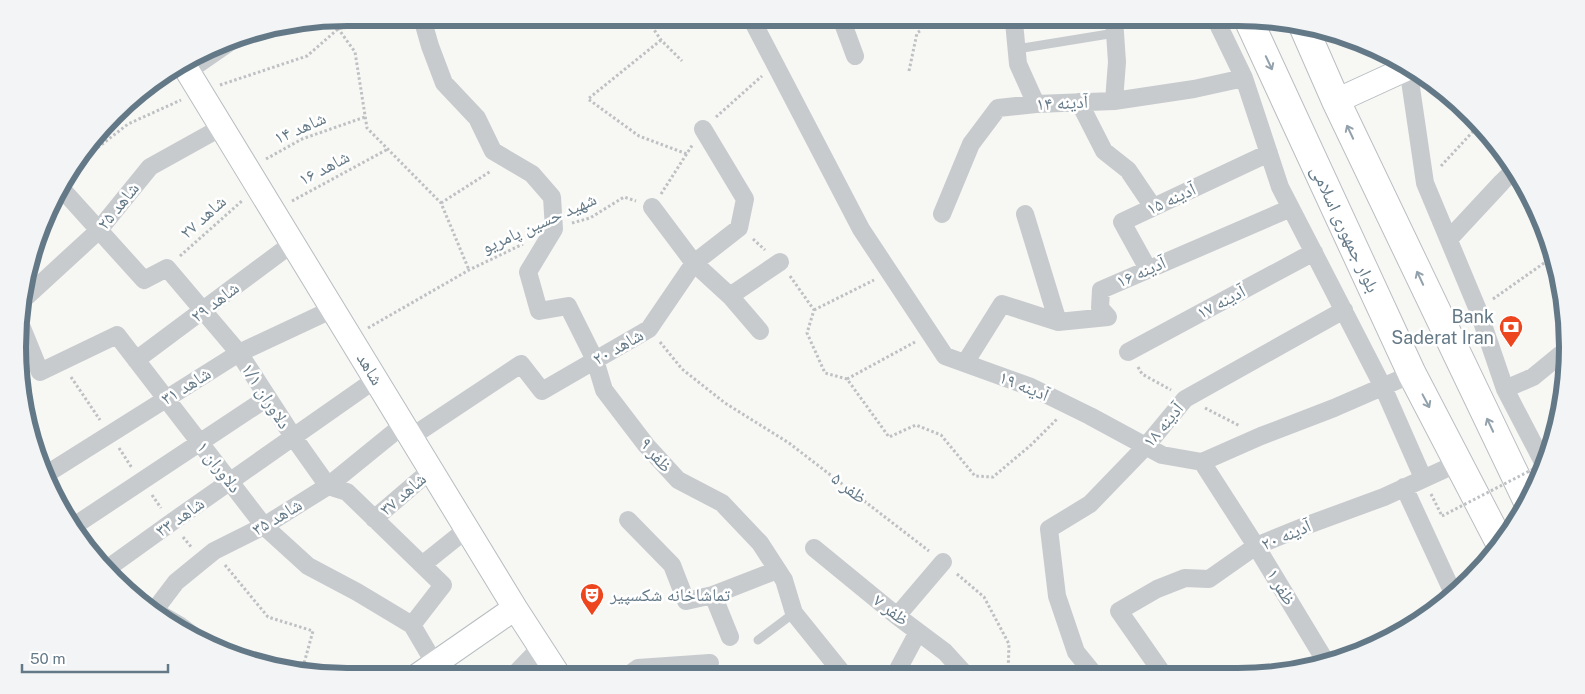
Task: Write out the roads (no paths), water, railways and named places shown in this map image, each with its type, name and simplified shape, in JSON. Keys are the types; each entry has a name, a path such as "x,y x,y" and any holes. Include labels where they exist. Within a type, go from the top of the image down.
{"main road":[{"name":"بلوار جمهوری اسلامی","path":"1252,27 1412,374 1496,536"},
{"path":"1306,33 1336,101 1524,493"},
{"name":"شاهد","path":"187,69 515,608 554,668"},
{"path":"1336,101 1401,71"},
{"path":"436,668 515,608"}],"street":[{"name":"ظفر ۹","path":"424,26 444,83 477,118 493,151 532,174 552,197 554,229 528,272 539,311 568,306 594,360 604,390 646,445 678,480 722,503 760,543 784,580 794,613 838,668"},
{"name":"آدینه ۱۹","path":"755,26 861,229 945,356 1031,387 1162,454 1202,462"},
{"path":"844,26 854,56"},
{"path":"1014,26 1018,64 1036,104"},
{"path":"1114,26 1117,62 1114,101"},
{"path":"1219,26 1244,78 1280,187 1383,387 1423,478"},
{"path":"1410,77 1425,183 1478,310 1505,388 1540,455"},
{"name":"آدینه ۱۴","path":"942,214 971,144 998,108 1036,104 1114,101 1194,89 1244,78"},
{"path":"1079,102 1104,151 1128,170 1153,207"},
{"name":"شاهد ۲۵","path":"31,293 98,231 150,166 222,127"},
{"name":"شاهد ۲۰","path":"407,431 521,364 542,391 649,329 694,263 739,228 745,199 703,129"},
{"name":"آدینه ۱۵","path":"1148,268 1122,222 1269,153"},
{"path":"1449,239 1509,175"},
{"path":"65,193 98,231"},
{"path":"652,207 694,263 730,296 760,331"},
{"name":"آدینه ۱۶","path":"965,363 1002,304 1058,322 1108,317 1100,308 1101,290 1148,268 1291,208"},
{"path":"1024,214 1058,322"},
{"name":"دلاوران ۱/۱","path":"98,231 144,280 167,268 239,353 294,438 328,486"},
{"name":"شاهد ۲۹","path":"136,360 293,243"},
{"name":"آدینه ۱۷","path":"1128,352 1314,252"},
{"path":"730,296 780,262"},
{"name":"شاهد ۳۱","path":"51,471 239,353 333,309"},
{"name":"آدینه ۱۸","path":"1089,668 1076,652 1057,596 1049,529 1090,504 1146,446 1185,398 1344,310"},
{"name":"دلاوران ۱","path":"26,339 40,372 117,335 264,526 308,566 358,592 412,625 429,668"},
{"path":"1505,388 1533,377 1559,356"},
{"path":"1202,462 1412,374"},
{"name":"شاهد ۳۳","path":"112,565 376,379"},
{"path":"79,523 268,398"},
{"name":"شاهد ۳۵","path":"155,604 176,582 214,552 264,526 328,486 407,431"},
{"path":"1504,454 1531,440"},
{"name":"ظفر ۱","path":"1202,462 1256,546 1323,656"},
{"name":"آدینه ۲۰","path":"1159,668 1119,611 1157,589 1185,578 1209,579 1256,546 1384,497 1458,463"},
{"name":"شاهد ۳۷","path":"374,518 431,470"},
{"path":"328,486 347,492 443,585 412,625"},
{"path":"1404,487 1450,587"},
{"path":"628,520 672,565 686,600 713,595 777,570"},
{"path":"422,565 467,529"},
{"name":"ظفر ۷","path":"814,548 897,616 945,652 960,668"},
{"path":"897,616 943,562"},
{"path":"713,595 730,637"},
{"path":"899,668 918,632"},
{"path":"521,668 541,647"},
{"path":"638,668 710,663"}],"lane":[{"path":"1017,48 1110,26"},
{"path":"758,640 794,613"}],"place":[{"name":"Bank Saderat Iran","path":"1511,348"},
{"name":"تماشاخانه شکسپیر","path":"592,616"}]}
